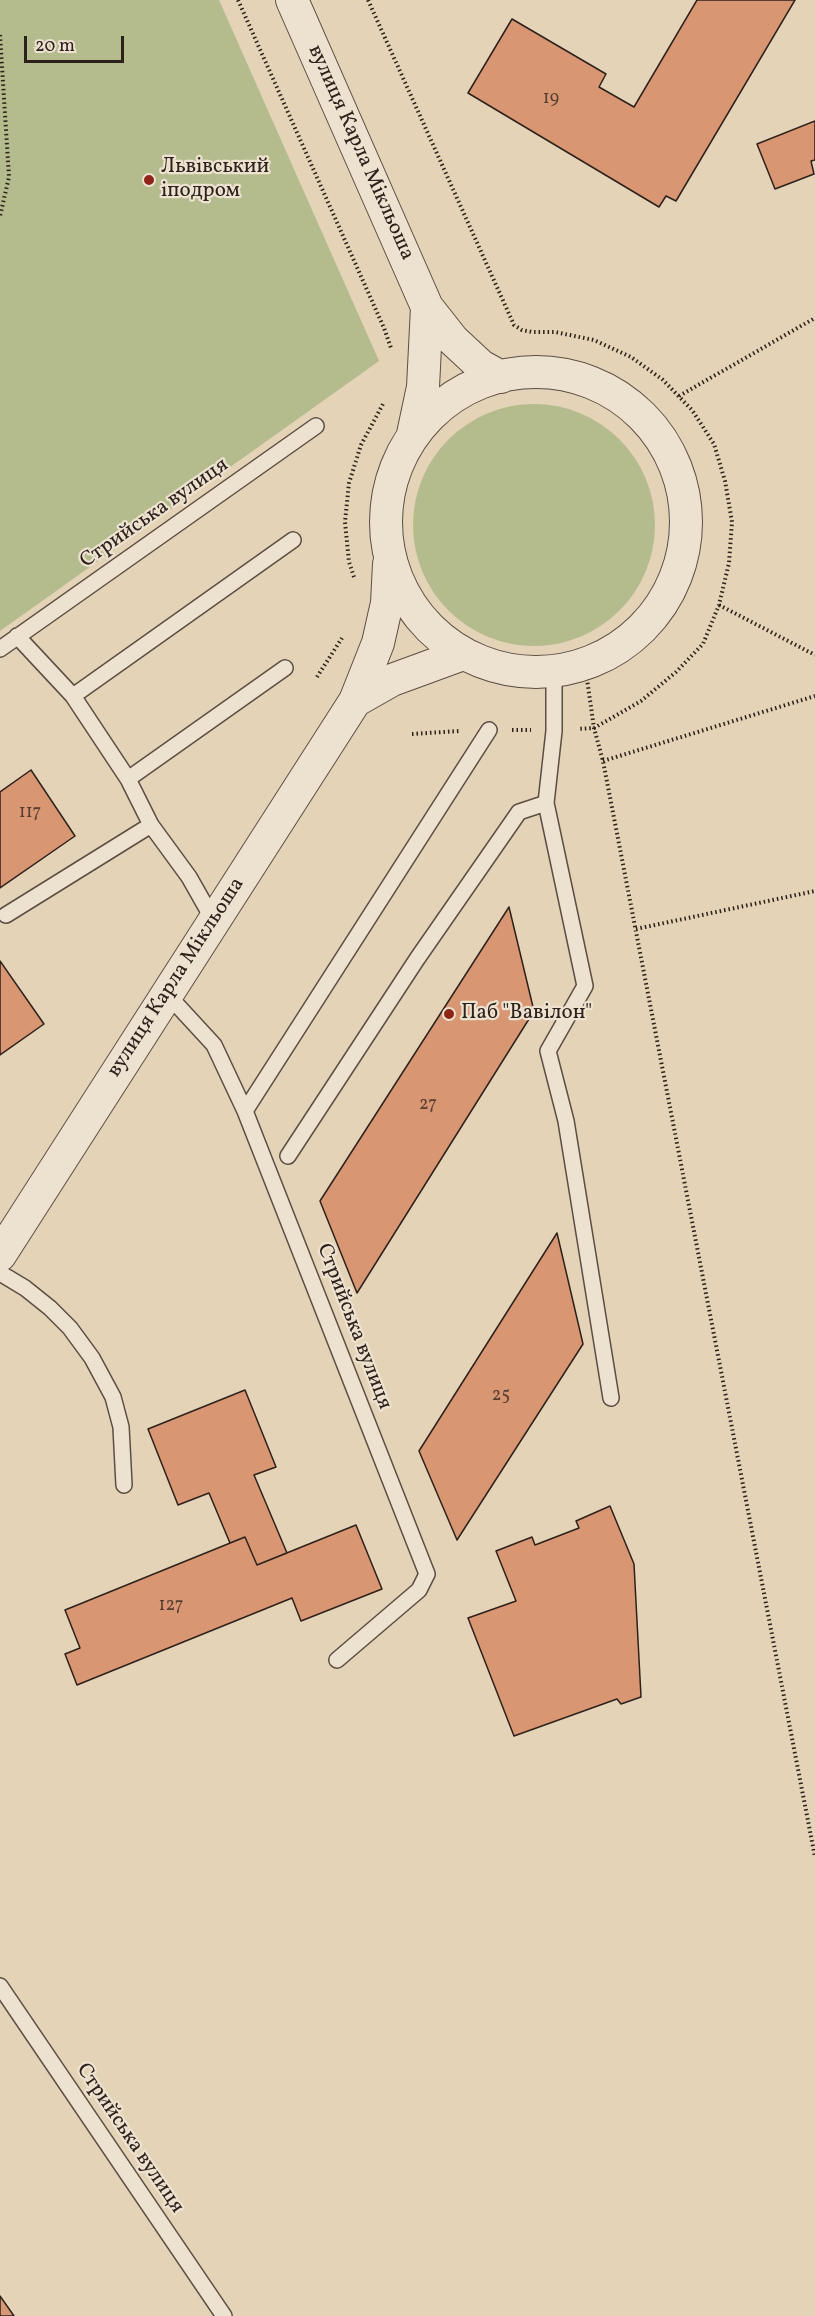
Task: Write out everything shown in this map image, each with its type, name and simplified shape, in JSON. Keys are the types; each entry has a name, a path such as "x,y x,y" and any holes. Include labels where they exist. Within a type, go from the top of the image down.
{"street":[{"name":"вулиця Карла Мікльоша","path":"292,0 427,307 453,340 481,366 501,377"},
{"name":"вулиця Карла Мікльоша","path":"413,436 423,387 427,307"},
{"name":"вулиця Карла Мікльоша","path":"0,1255 355,701 378,643 387,603 390,556 386,524 388,493 398,463 413,436 433,412 464,391 487,380 518,373 549,373 580,379 609,391 634,409 656,432 672,459 682,489 686,520 683,552 674,581 659,609 638,632 613,651 585,665 554,672 523,672 492,666 463,654 437,636 416,613 400,586 390,556"},
{"name":"вулиця Карла Мікльоша","path":"355,701 392,680 463,654"}],"lane":[{"name":"Стрийська вулиця","path":"0,649 316,426"},
{"path":"73,696 293,540"},
{"path":"17,636 73,696 128,779 151,825 189,878 214,921"},
{"path":"128,779 285,668"},
{"path":"554,672 554,731 546,802 585,986 548,1051 566,1121 611,1398"},
{"path":"245,1111 489,730"},
{"path":"288,1156 417,959 519,812 546,802"},
{"path":"6,915 151,825"},
{"name":"Стрийська вулиця","path":"166,994 214,1045 245,1111 427,1574 419,1590 337,1660"},
{"path":"0,1273 25,1288 50,1308 70,1328 92,1358 113,1397 121,1427 124,1485"},
{"name":"Стрийська вулиця","path":"0,1986 224,2316"}],"path":[{"path":"238,0 384,328 393,357"},
{"path":"368,0 514,325 532,332 555,332 594,340 631,357 663,380 692,410 714,444 725,481 732,522 729,563 719,604 703,644 676,672 641,701 594,728 412,734"},
{"path":"0,35 9,177 0,216"},
{"path":"679,396 815,318"},
{"path":"355,581 349,562 345,522 349,483 361,445 385,399"},
{"path":"719,604 815,655"},
{"path":"317,677 344,635"},
{"path":"585,665 594,728 603,761 636,929 815,1857"},
{"path":"603,761 815,696"},
{"path":"636,929 815,891"}],"green space":[{"name":"Львівський іподром","path":"0,0 219,0 379,361 0,631"},
{"path":"534,404 569,409 591,418 611,432 627,448 641,468 650,490 655,525 650,560 641,582 627,602 611,618 591,632 569,641 534,646 499,641 477,632 457,618 441,602 427,582 418,560 413,525 418,490 427,468 441,448 457,432 477,418 499,409"}],"building":[{"path":"697,0 795,0 676,201 666,196 659,207 468,93 512,19 606,74 599,87 634,107"},
{"path":"815,121 815,160 811,161 814,174 775,189 757,144"},
{"path":"31,770 75,836 0,888 0,792"},
{"path":"509,907 534,1011 357,1293 320,1201"},
{"path":"0,961 44,1024 0,1055"},
{"path":"557,1233 583,1344 457,1540 419,1451"},
{"path":"245,1390 276,1467 254,1475 287,1553 257,1565 245,1537 230,1543 209,1493 178,1505 148,1429"},
{"path":"610,1506 634,1564 641,1697 621,1704 617,1699 514,1736 468,1618 516,1601 496,1551 532,1537 535,1545 579,1528 576,1521"},
{"path":"356,1525 382,1589 301,1621 292,1598 77,1685 65,1654 80,1648 65,1610 245,1537 257,1565"},
{"path":"0,2296 14,2316 0,2316"}],"place":[{"name":"Львівський іподром","path":"149,180"},
{"name":"Паб \"Вавілон\"","path":"449,1014"}]}
